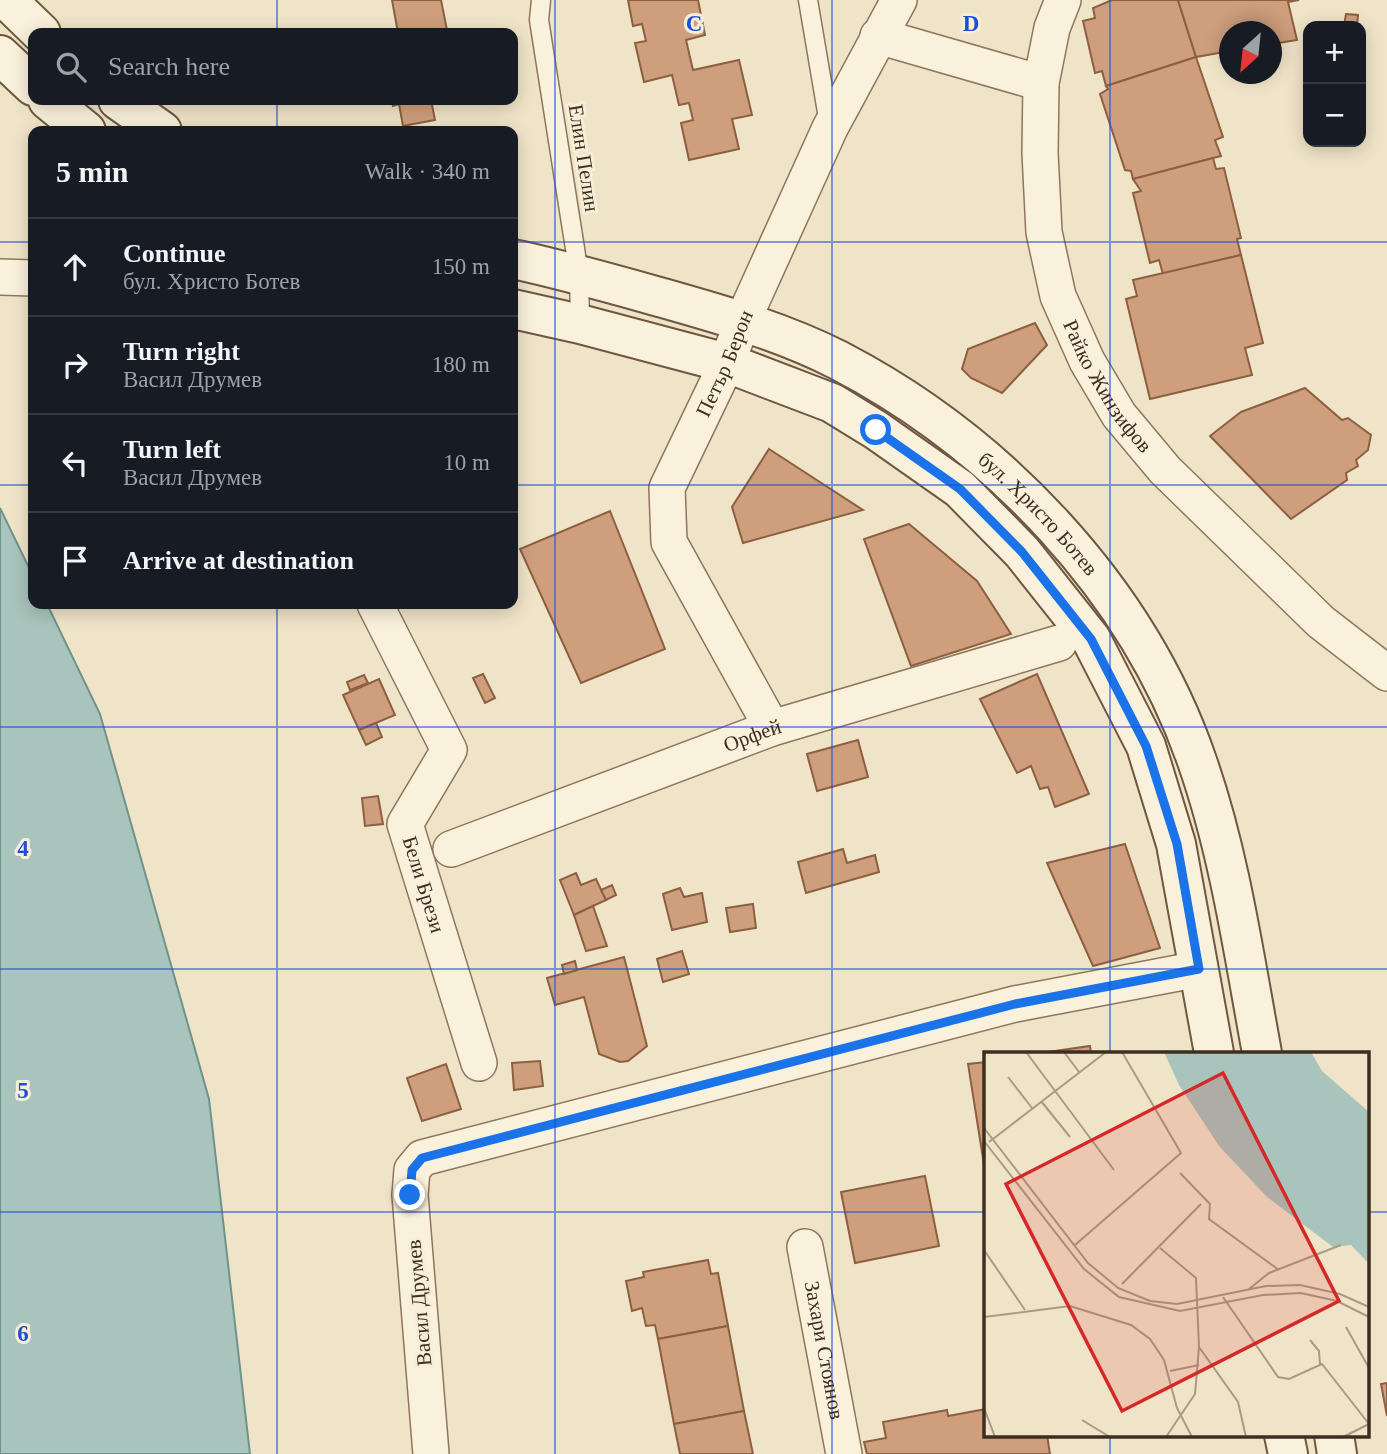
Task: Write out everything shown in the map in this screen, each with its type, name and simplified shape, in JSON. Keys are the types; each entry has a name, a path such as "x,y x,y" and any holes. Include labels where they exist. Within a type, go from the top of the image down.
{"main road":[{"path":"7,0 36,28"},
{"path":"0,55 28,81"},
{"path":"54,105 80,126"},
{"path":"125,105 155,126"},
{"name":"бул. Христо Ботев","path":"518,260 579,274 743,320 837,359 920,408 1024,492 1109,590 1169,692 1197,760 1215,820 1262,1052"},
{"name":"бул. Христо Ботев","path":"518,310 727,363 832,404 876,430 960,489 1022,552 1091,639 1146,746 1177,844 1214,1052"},
{"path":"1284,1436 1288,1454"},
{"path":"1334,1436 1337,1454"}],"street":[{"name":"Петър Берон","path":"772,728 669,542 667,488 727,363 743,320 830,128 899,0"},
{"name":"Райко Жинзифов","path":"1063,0 1052,27 1041,83 1040,153 1044,232 1058,296 1087,360 1119,415 1165,470 1321,622 1387,673"},
{"path":"878,36 1041,83"},
{"path":"0,276 28,278"},
{"name":"Бели Брези","path":"377,609 449,750 405,824 479,1063"},
{"name":"Орфей","path":"451,849 772,728 1059,643"},
{"name":"Васил Друмев","path":"431,1454 410,1195 412,1170 422,1158 1015,1004 1199,969"},
{"name":"Захари Стоянов","path":"805,1247 844,1454"}],"lane":[{"name":"Елин Пелин","path":"541,0 539,20 579,274 580,324"},
{"path":"808,0 830,128"}],"water":[{"path":"0,508 28,566 28,609 49,609 100,714 209,1099 250,1454 0,1454"}],"building":[{"path":"392,0 441,0 447,28 397,28"},
{"path":"628,0 698,0 705,35 686,40 693,70 739,60 752,115 732,119 739,149 689,160 681,123 693,120 689,103 679,105 672,75 644,82 635,43 646,41 642,24 633,26"},
{"path":"1112,0 1178,0 1196,57 1106,86 1102,71 1095,73 1083,21 1095,18 1093,8"},
{"path":"1178,0 1299,0 1288,2 1297,40 1282,42 1282,21 1219,21 1219,53 1196,57"},
{"path":"1346,14 1358,15 1357,21 1345,21"},
{"path":"1196,57 1223,137 1215,140 1221,156 1133,179 1131,171 1125,170 1100,94 1108,89 1106,86"},
{"path":"399,105 432,105 435,120 403,126"},
{"path":"1213,158 1216,169 1224,168 1241,238 1237,239 1241,255 1163,274 1159,260 1150,263 1133,193 1141,191 1133,179"},
{"path":"1241,255 1263,343 1245,348 1252,375 1150,399 1126,299 1137,296 1133,280"},
{"path":"1035,323 1047,345 1002,393 971,378 962,369 968,349"},
{"path":"1305,388 1342,420 1348,418 1371,435 1368,450 1356,460 1358,466 1346,473 1347,480 1291,519 1210,436 1241,412"},
{"path":"769,449 863,510 743,543 732,507"},
{"path":"610,511 665,649 581,683 520,549"},
{"path":"909,524 977,581 1011,634 911,666 864,539"},
{"path":"483,674 495,698 485,703 473,678"},
{"path":"1037,674 1089,794 1055,807 1048,787 1040,789 1031,766 1017,773 980,699"},
{"path":"364,675 368,683 350,690 347,682"},
{"path":"379,679 395,715 359,730 343,695"},
{"path":"376,723 382,737 366,745 359,730"},
{"path":"858,740 868,777 817,791 807,754"},
{"path":"378,796 383,824 365,826 362,798"},
{"path":"1125,844 1160,948 1093,966 1047,863"},
{"path":"843,849 847,863 875,855 879,872 806,893 798,862"},
{"path":"576,873 581,885 596,879 606,900 574,915 560,880"},
{"path":"612,885 616,895 606,900 601,890"},
{"path":"680,888 684,897 702,893 707,922 672,930 663,894"},
{"path":"753,904 756,928 730,932 726,908"},
{"path":"593,906 607,946 586,951 574,915"},
{"path":"682,951 689,974 663,982 657,959"},
{"path":"624,957 647,1046 628,1061 620,1062 599,1054 584,997 555,1005 547,978"},
{"path":"575,961 577,970 564,974 562,965"},
{"path":"1090,1046 1091,1052 1048,1052"},
{"path":"540,1061 543,1086 514,1090 512,1063"},
{"path":"984,1062 982,1152 968,1064"},
{"path":"446,1064 461,1109 422,1121 407,1078"},
{"path":"925,1176 939,1246 855,1263 841,1192"},
{"path":"708,1260 711,1274 718,1273 728,1326 658,1339 655,1325 646,1326 642,1308 632,1311 626,1281 644,1277 643,1272"},
{"path":"728,1326 744,1411 674,1424 658,1339"},
{"path":"1387,1383 1387,1416 1381,1384"},
{"path":"984,1409 984,1436 1047,1436 1050,1454 867,1454 864,1442 886,1438 883,1422 947,1410 948,1416"},
{"path":"744,1411 753,1454 680,1454 674,1424"}],"route":[{"path":"410,1195 412,1170 422,1158 1015,1004 1199,969 1177,844 1146,746 1091,639 1022,552 960,489 876,430"}]}
